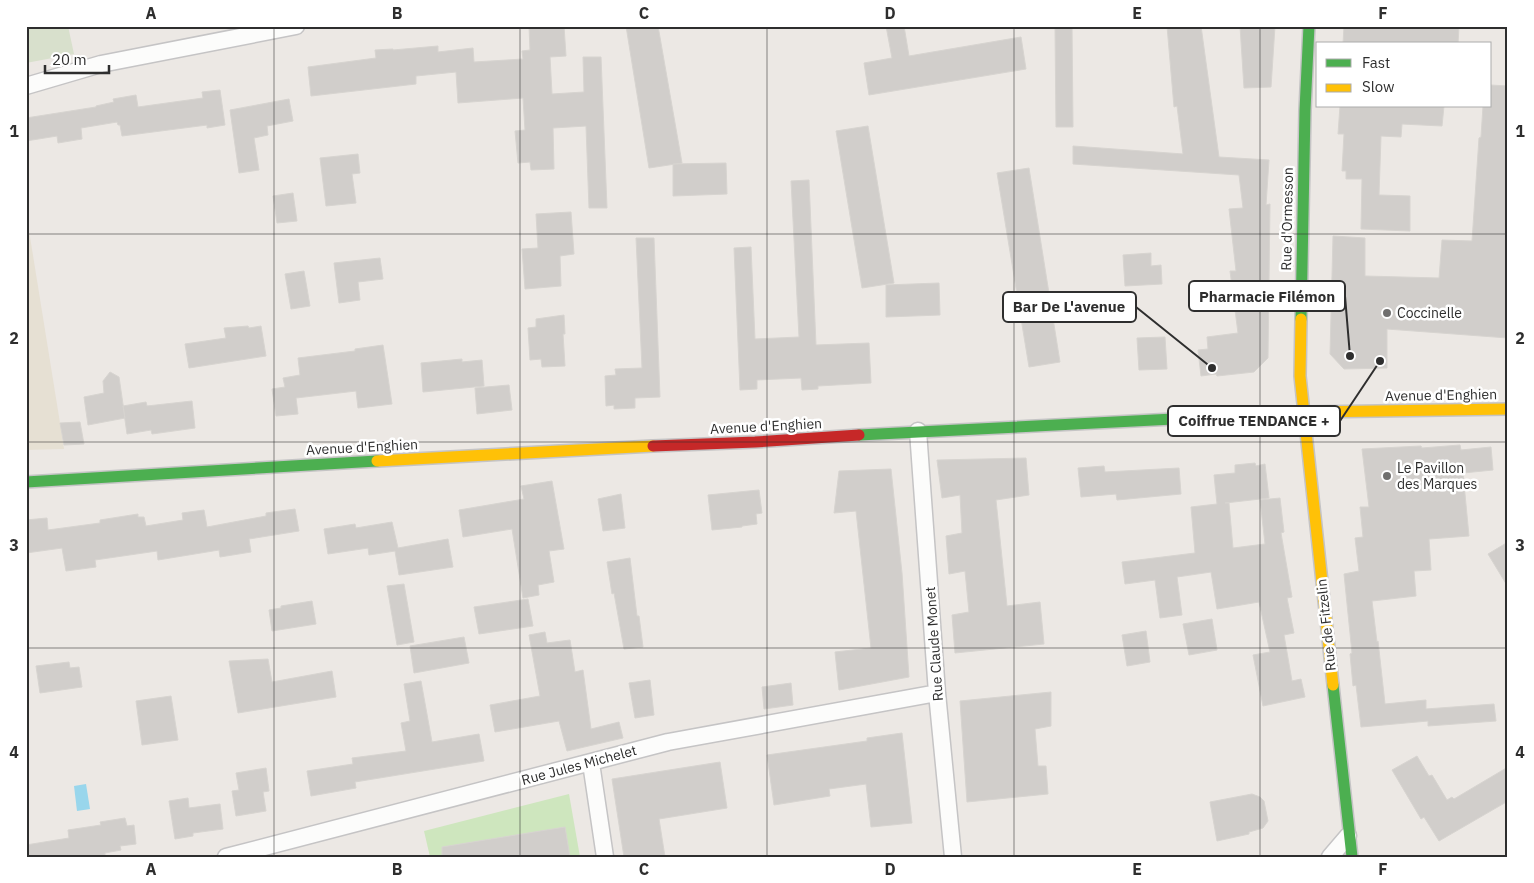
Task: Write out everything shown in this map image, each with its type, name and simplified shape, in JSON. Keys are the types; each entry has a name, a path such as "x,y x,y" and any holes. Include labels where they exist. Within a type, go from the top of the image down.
{"main road":[{"name":"Rue d'Ormesson","path":"1304,413 1300,376 1304,110 1309,26"},
{"name":"Avenue d'Enghien","path":"26,482 623,447 755,442 918,431 1304,413 1508,409"},
{"name":"Rue de Fitzelin","path":"1304,413 1348,836 1352,857"}],"street":[{"path":"26,86 101,64 296,26"},
{"path":"26,81 47,81"},
{"name":"Rue Claude Monet","path":"918,431 937,693 953,857"},
{"name":"Rue Jules Michelet","path":"226,857 668,742 937,693"},
{"path":"591,763 605,857"},
{"path":"1330,857 1348,836"}],"shaded area":[{"path":"26,212 60,423 64,449 26,450"}],"green space":[{"path":"26,26 68,26 74,54 26,63"},
{"path":"569,794 580,857 430,857 424,831"}],"water":[{"path":"86,784 90,809 77,811 74,786"}],"building":[{"path":"529,26 564,26 566,56 550,57 552,94 584,92 583,57 601,57 607,208 589,208 586,126 553,128 554,169 531,170 530,162 518,163 515,131 525,130 523,98 458,103 456,72 416,76 416,84 311,96 308,67 376,58 375,50 438,46 438,52 473,48 474,62 523,59 522,51 530,50"},
{"path":"626,26 658,26 682,163 649,168"},
{"path":"886,26 904,26 909,56 1021,37 1026,69 869,95 864,63 892,58"},
{"path":"1055,26 1072,26 1073,127 1056,127"},
{"path":"1167,26 1201,26 1219,157 1269,160 1266,205 1270,204 1268,358 1254,372 1201,376 1198,350 1208,349 1207,337 1238,333 1230,271 1236,271 1229,209 1243,208 1239,175 1073,164 1073,146 1183,154 1177,106 1174,107"},
{"path":"1240,26 1275,26 1271,87 1244,88"},
{"path":"1344,26 1459,26 1458,42 1343,42"},
{"path":"1492,85 1508,86 1508,338 1387,329 1387,368 1344,369 1330,354 1333,236 1365,238 1365,276 1439,278 1442,240 1472,241 1479,138 1481,137 1483,108 1492,108"},
{"path":"220,90 225,125 207,128 207,125 122,136 120,125 117,122 81,128 82,139 58,143 57,136 26,141 26,118 96,107 114,102 113,99 136,95 138,107 203,98 202,92"},
{"path":"289,99 293,121 267,126 268,135 254,138 259,170 239,173 230,110"},
{"path":"1340,108 1444,108 1442,126 1402,124 1401,137 1381,136 1379,195 1410,196 1410,231 1361,229 1362,179 1346,179 1346,171 1342,171 1344,134 1338,134"},
{"path":"868,126 894,283 862,288 836,131"},
{"path":"358,154 360,173 352,174 356,203 326,206 320,158"},
{"path":"726,163 727,194 673,196 673,164"},
{"path":"1029,168 1060,362 1029,367 997,173"},
{"path":"809,180 816,345 869,343 871,383 818,386 818,389 802,390 801,378 757,380 757,389 740,390 734,248 751,247 755,339 799,337 791,181"},
{"path":"293,193 297,221 277,223 273,196"},
{"path":"571,212 574,254 560,256 561,286 525,289 522,249 538,248 536,214"},
{"path":"636,238 654,238 660,397 635,398 635,408 614,409 614,405 606,406 605,376 616,375 615,369 642,368"},
{"path":"1151,253 1151,266 1161,265 1162,284 1125,286 1123,255"},
{"path":"380,258 383,279 358,282 360,300 339,303 334,263"},
{"path":"304,271 310,306 291,309 285,274"},
{"path":"939,283 940,315 886,317 886,285"},
{"path":"564,315 565,366 542,367 541,359 530,360 528,328 536,327 536,319"},
{"path":"248,326 249,328 261,326 266,356 189,368 185,344 226,338 224,328"},
{"path":"1165,337 1167,369 1139,370 1137,338"},
{"path":"383,345 392,404 358,408 356,391 296,398 298,414 276,416 272,389 285,387 283,378 300,375 298,358 355,351 355,349"},
{"path":"462,359 462,362 482,360 484,386 423,392 421,363"},
{"path":"110,372 119,377 125,418 88,425 84,397 104,393 103,381"},
{"path":"509,385 512,410 477,414 475,388"},
{"path":"192,401 195,428 152,434 151,430 127,434 123,406 146,402 147,406"},
{"path":"80,422 84,444 64,445 60,423"},
{"path":"1460,445 1461,450 1491,447 1493,470 1463,473 1469,536 1429,539 1431,570 1414,571 1416,596 1372,601 1385,704 1426,700 1426,709 1494,704 1496,721 1428,726 1428,721 1361,727 1356,685 1353,686 1350,654 1352,653 1344,574 1359,571 1355,538 1363,537 1360,507 1369,507 1362,449"},
{"path":"1026,458 1029,495 996,500 1007,606 1040,602 1044,644 955,653 952,615 969,612 965,571 949,574 946,536 962,533 960,495 942,498 937,460"},
{"path":"1255,463 1256,466 1265,464 1269,498 1225,503 1229,503 1233,548 1265,544 1260,500 1280,498 1284,532 1281,533 1292,597 1287,598 1294,633 1284,635 1292,681 1301,679 1305,697 1263,706 1253,655 1270,652 1259,602 1217,609 1211,572 1177,577 1182,615 1160,618 1155,580 1125,584 1122,562 1195,553 1191,507 1217,504 1214,475 1235,473 1235,465"},
{"path":"1104,466 1105,472 1179,468 1181,494 1117,500 1116,494 1081,497 1078,468"},
{"path":"891,469 902,573 909,677 839,690 835,652 871,648 856,511 834,513 839,471"},
{"path":"552,481 564,549 549,551 554,582 538,585 539,595 523,598 512,529 463,537 459,510 524,499 521,486"},
{"path":"759,490 762,513 756,514 757,524 712,530 708,495"},
{"path":"621,494 625,528 603,531 598,499"},
{"path":"295,509 299,531 249,539 251,552 220,557 219,550 158,560 157,551 95,560 96,567 66,571 62,548 26,553 26,520 47,518 48,530 100,523 100,520 138,514 138,517 144,517 146,526 183,520 182,513 204,510 207,527 266,516 266,513"},
{"path":"392,522 398,548 448,539 453,567 399,575 395,551 369,555 368,548 328,554 324,529 355,524 356,528"},
{"path":"1508,542 1508,587 1488,554"},
{"path":"630,558 643,647 624,649 607,562"},
{"path":"404,584 414,642 397,645 387,586"},
{"path":"528,599 533,626 479,634 474,607"},
{"path":"312,601 316,624 272,631 269,610"},
{"path":"1212,619 1217,650 1189,655 1183,624"},
{"path":"1146,631 1150,662 1127,666 1122,635"},
{"path":"545,632 547,643 570,640 575,672 583,670 591,729 619,722 623,738 567,751 559,721 495,732 490,705 540,696 529,635"},
{"path":"464,637 469,663 414,673 410,646"},
{"path":"268,659 272,682 332,671 336,697 238,713 229,661"},
{"path":"69,662 70,668 79,667 82,687 40,693 36,666"},
{"path":"650,680 654,715 635,718 629,683"},
{"path":"421,681 432,742 479,734 484,761 355,782 356,788 311,796 307,771 353,764 352,758 406,751 401,723 410,721 404,684"},
{"path":"791,683 793,705 764,709 762,687"},
{"path":"1051,692 1051,726 1035,729 1038,766 1046,766 1048,794 967,802 960,701"},
{"path":"171,696 178,740 142,745 136,701"},
{"path":"902,733 912,823 871,827 866,784 829,789 830,796 774,805 767,755 867,741 867,738"},
{"path":"1417,756 1429,776 1432,775 1447,800 1452,797 1454,799 1508,767 1508,801 1439,841 1424,817 1421,819 1392,770"},
{"path":"720,762 727,808 659,819 665,857 624,857 612,779"},
{"path":"266,768 269,791 263,792 266,811 236,816 232,791 239,790 236,773"},
{"path":"1252,794 1264,801 1268,821 1263,828 1249,832 1249,834 1217,841 1210,802"},
{"path":"188,798 189,808 220,804 223,829 193,833 193,836 175,839 169,801"},
{"path":"125,818 127,826 134,825 136,844 120,846 121,850 94,857 26,857 26,845 69,838 68,830 101,825 100,822"},
{"path":"565,827 570,857 442,857 442,847"}],"traffic: fast":[{"path":"1301,319 1305,110 1309,26"},
{"path":"859,435 1312,412"},
{"path":"26,482 377,461"},
{"path":"1333,685 1352,857"}],"traffic: slow":[{"path":"1301,319 1300,376 1333,685"},
{"path":"1312,412 1508,409"},
{"path":"377,461 653,446"}],"traffic: jam":[{"path":"653,446 859,435"}],"place":[{"name":"Coccinelle","path":"1387,313"},
{"name":"Pharmacie Filémon","path":"1350,356"},
{"name":"Coiffrue TENDANCE +","path":"1380,361"},
{"name":"Bar De L'avenue","path":"1212,368"},
{"name":"Le Pavillon des Marques","path":"1387,476"}]}
